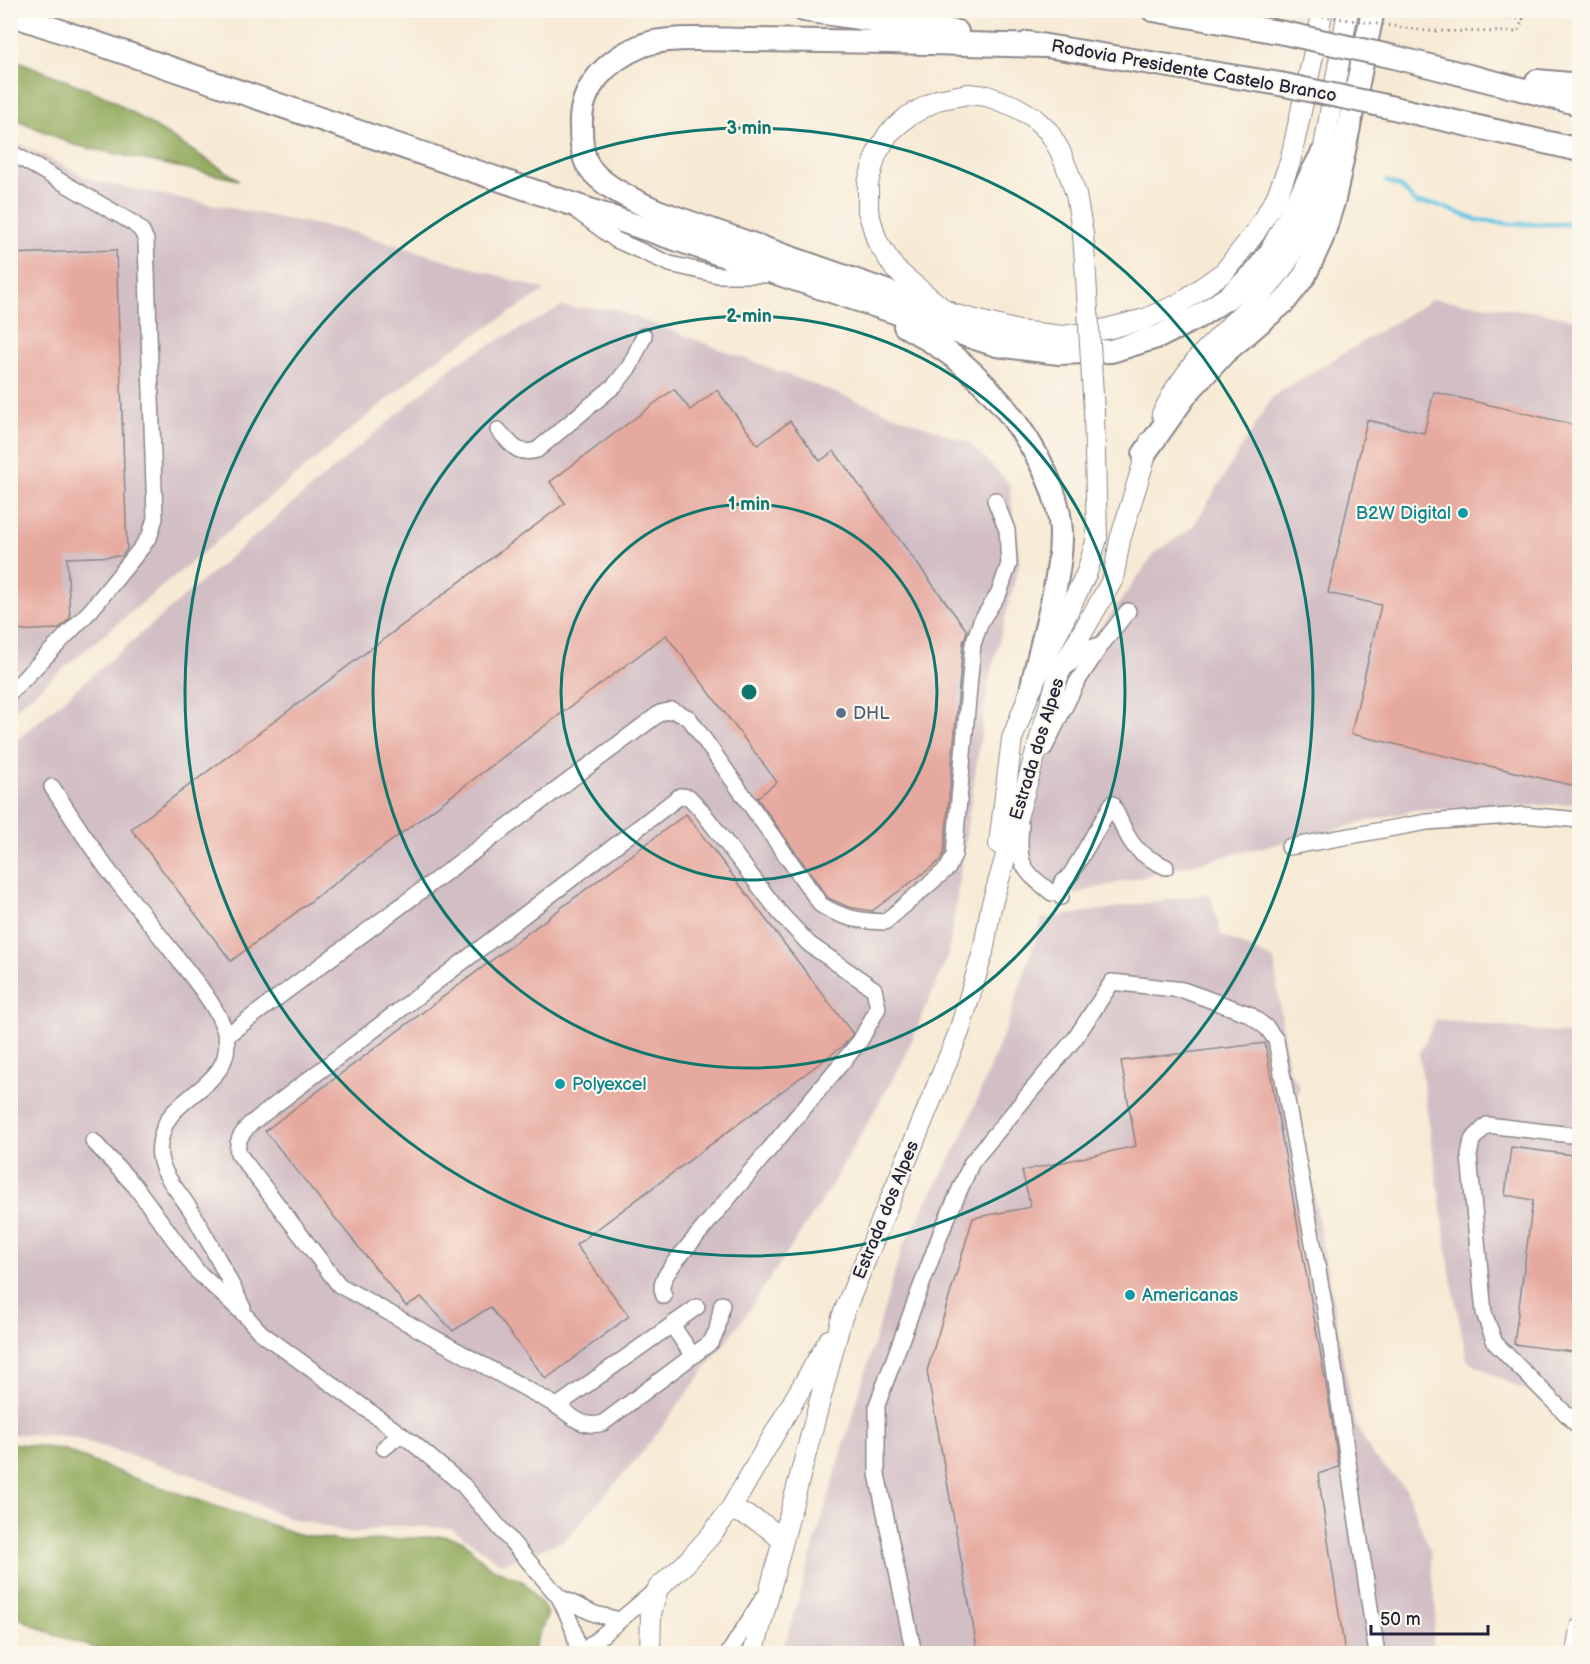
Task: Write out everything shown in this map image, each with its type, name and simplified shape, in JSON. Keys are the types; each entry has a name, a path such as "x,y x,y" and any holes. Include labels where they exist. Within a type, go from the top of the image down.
{"highway":[{"name":"Rodovia Presidente Castelo Branco","path":"804,10 914,25 1280,84 1580,150"},
{"path":"1153,10 1284,33 1394,57 1580,104"},
{"path":"1144,454 1187,393 1225,352 1285,301 1305,274 1322,238 1334,199 1373,10"},
{"path":"10,14 782,275 997,345 1059,353 1112,351 1160,336 1196,318 1227,298 1254,274 1282,233 1322,154"},
{"path":"948,313 657,211 627,197 602,181 585,160 580,115 585,99 593,83 608,64 642,45 670,40 838,40 1044,46"},
{"path":"1470,75 1580,85"},
{"path":"856,298 935,343 980,380 1007,411 1033,450 1047,478 1057,507 1061,537 1056,584 1032,686"}],"main road":[{"path":"991,907 1012,739 1032,686 1094,554 1098,519 1094,412 1086,277 1083,234 1076,195 1060,151 1049,132 1033,117 1014,106 987,96 968,94 937,100 907,117 888,134 876,155 868,183 868,211 877,241 895,269 948,313 1018,331 1063,336 1106,329 1145,319 1179,304 1224,272 1255,233 1277,196 1290,162 1323,10"},
{"name":"Estrada dos Alpes","path":"753,1653 842,1317 959,1032 983,952 991,907 1059,673 1113,579 1120,540 1144,454 1176,388 1197,359 1269,286 1287,262 1305,229 1316,194 1348,10"},
{"name":"Estrada dos Alpes","path":"658,1588 685,1564 730,1510 842,1317"},
{"path":"730,1510 749,1516 770,1527 782,1541"},
{"path":"650,1653 651,1614 658,1588"}],"street":[{"path":"10,152 134,223 146,240 155,518 150,535 142,547 91,610 10,693"},
{"path":"498,430 519,451 526,453 537,450 615,385 630,366 644,336"},
{"path":"226,1036 660,713 672,710 689,718 821,906 858,921 885,922 948,868 954,855 974,644 981,621 999,593 1009,564 1007,530 995,500"},
{"path":"1128,611 1102,644 1077,682 1045,747 1030,784 1018,852 1023,865 1035,880 1056,895 1112,804 1134,848 1147,858 1166,867"},
{"path":"1059,673 1088,649 1102,644"},
{"path":"52,787 105,867 202,990 226,1036 225,1057 218,1072 171,1114 162,1135 160,1157 167,1175 220,1260 246,1316"},
{"path":"664,1296 661,1289 663,1280 674,1263 860,1041 878,1008 874,989 809,944 778,912 701,810 689,797 680,796 249,1125 240,1135 237,1145 238,1153 339,1286 556,1406 583,1424 594,1426 603,1423 693,1356 715,1337 722,1304"},
{"path":"1289,847 1427,822 1524,814 1580,820"},
{"path":"914,1653 877,1474 877,1405 942,1230 972,1162 1076,1037 1112,982 1184,990 1249,1014 1267,1028 1276,1040 1325,1309 1377,1653"},
{"path":"1576,1421 1516,1366 1495,1343 1484,1313 1469,1156 1472,1140 1487,1125 1580,1136"},
{"path":"93,1141 135,1186 197,1271 260,1332 276,1346 401,1434 463,1485 559,1597 570,1618 578,1653"},
{"path":"556,1406 697,1307"},
{"path":"672,1325 693,1356"},
{"path":"384,1448 401,1434"},
{"path":"728,1653 770,1586"},
{"name":"Estrada dos Alpes","path":"578,1653 658,1588"},
{"path":"559,1597 596,1614 620,1620"}],"path":[{"path":"1281,10 1426,31 1518,32 1523,19 1492,16 1494,10"}],"shaded area":[{"path":"10,139 94,181 353,232 546,290 431,363 11,712"},
{"path":"1433,299 1546,313 1579,321 1579,804 1414,810 1061,897 1040,893 1022,882 1018,871 1027,771 1061,683 1155,553 1193,527 1273,396"},
{"path":"561,307 614,309 969,443 1009,483 1020,561 989,680 948,956 902,1063 827,1193 742,1320 643,1452 565,1540 502,1564 451,1528 394,1526 352,1533 286,1517 190,1474 67,1436 11,1434 11,745 458,362"},
{"name":"Americanas","path":"1210,893 1221,935 1274,960 1288,1069 1300,1087 1293,1105 1299,1111 1354,1421 1373,1456 1406,1489 1431,1553 1436,1611 1431,1653 782,1654 902,1248 961,1139 1008,1023 1042,919"},
{"path":"1436,1019 1579,1035 1579,1413 1504,1381 1467,1360 1451,1278 1419,1054"}],"green space":[{"path":"11,58 109,98 239,180 74,145 11,117"},
{"path":"10,1443 62,1449 131,1477 297,1534 347,1542 443,1536 462,1540 488,1566 524,1582 548,1613 532,1653 109,1653 52,1634 11,1614"}],"building":[{"path":"116,250 127,549 122,556 67,558 70,618 59,629 10,631 10,254"},
{"path":"674,389 690,410 717,390 758,445 790,421 820,461 834,451 967,631 963,643 944,852 941,860 872,911 848,907 828,898 757,798 777,782 666,635 231,961 131,829 565,503 550,482"},
{"name":"B2W Digital","path":"1434,392 1580,426 1580,787 1351,734 1381,605 1328,593 1367,420 1424,433"},
{"name":"Polyexcel","path":"686,814 853,1034 844,1045 576,1245 629,1316 546,1379 490,1307 453,1331 421,1297 406,1306 265,1131"},
{"name":"Americanas","path":"1265,1043 1339,1467 1318,1474 1345,1653 978,1653 927,1371 973,1218 1031,1207 1022,1171 1136,1146 1121,1061"},
{"path":"1511,1147 1580,1156 1580,1353 1514,1344 1533,1200 1505,1195"}],"waterway":[{"path":"1386,181 1401,187 1416,203 1435,204 1477,220 1512,224 1580,224"}],"place":[{"name":"B2W Digital","path":"1463,513"},
{"name":"DHL","path":"841,713"},
{"name":"Polyexcel","path":"560,1084"},
{"name":"Americanas","path":"1130,1295"}]}
